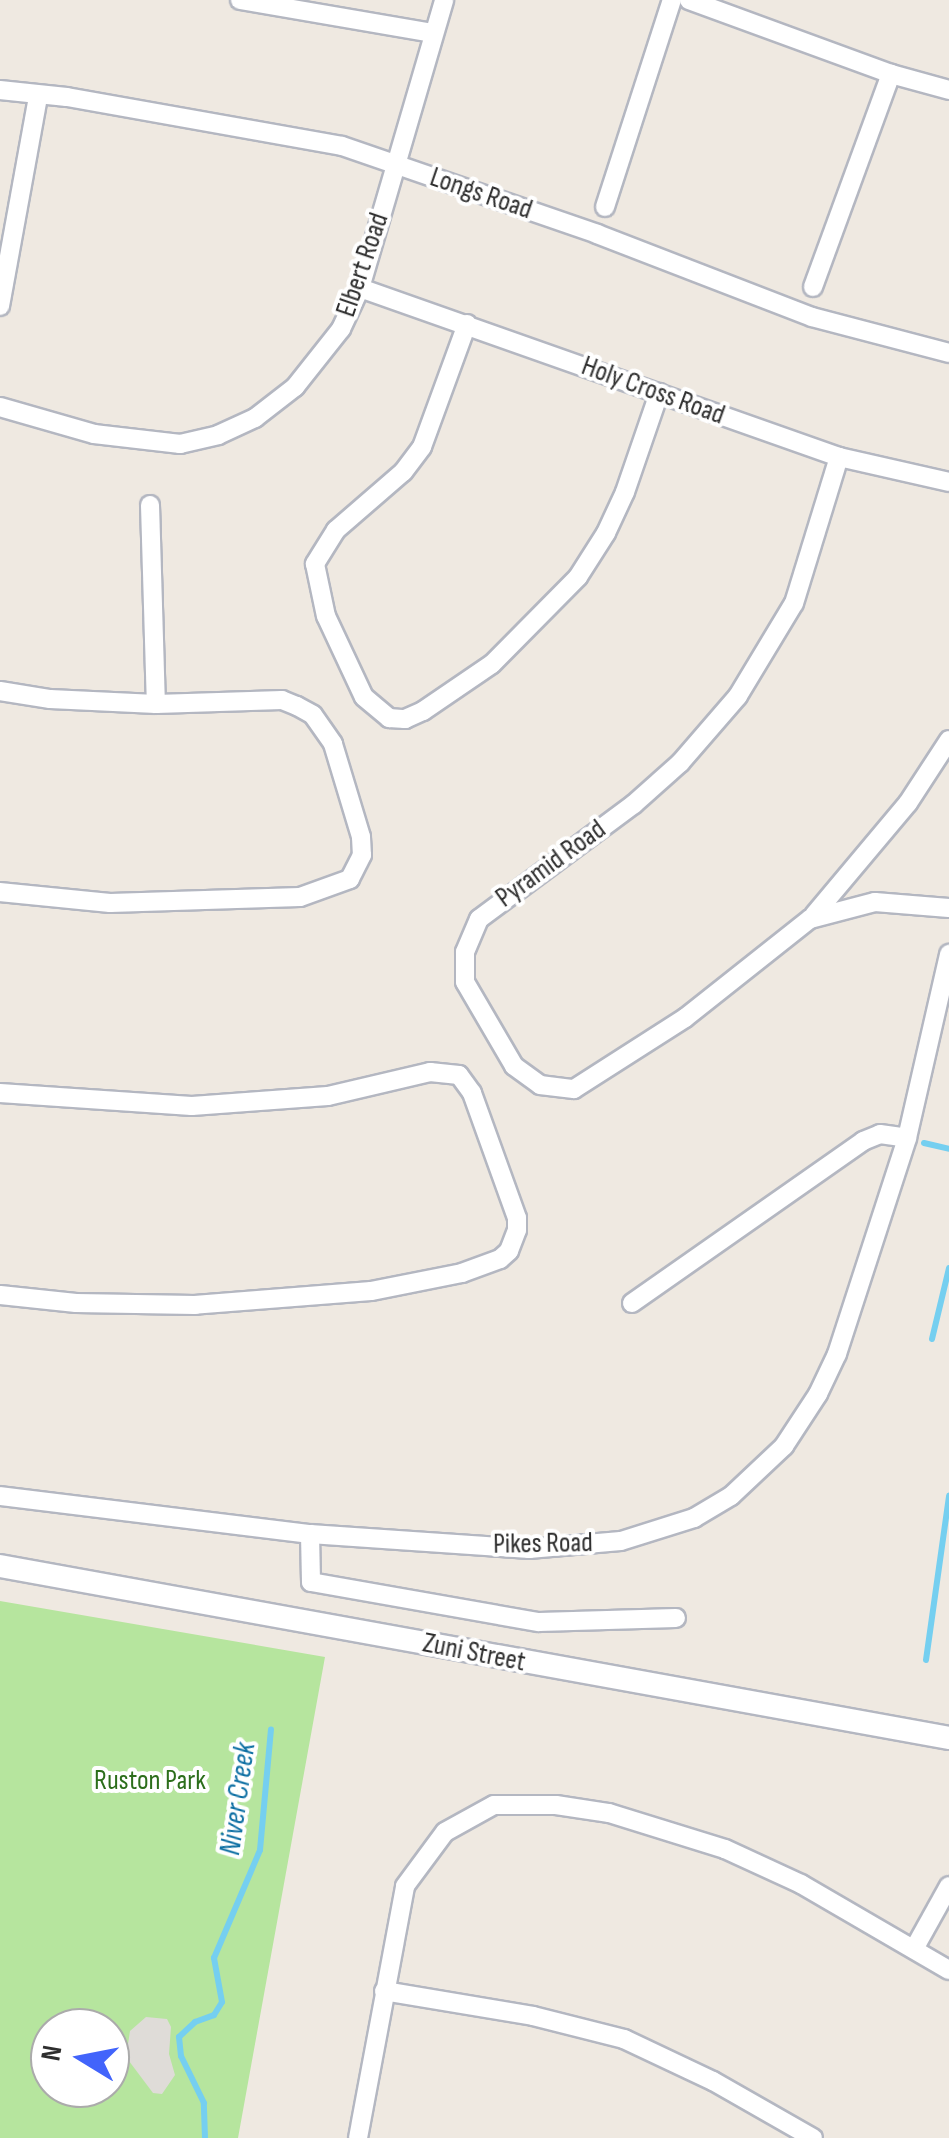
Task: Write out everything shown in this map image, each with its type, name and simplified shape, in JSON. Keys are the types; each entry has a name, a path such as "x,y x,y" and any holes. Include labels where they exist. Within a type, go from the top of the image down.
{"street":[{"path":"240,0 433,34"},
{"name":"Elbert Road","path":"0,407 64,427 158,444 202,440 255,418 295,387 341,329 360,288 444,0"},
{"path":"604,207 672,0"},
{"path":"689,0 892,74 949,90"},
{"path":"814,287 892,74"},
{"name":"Longs Road","path":"0,90 38,97 67,97 342,146 597,234 812,317 949,353"},
{"path":"0,306 38,97"},
{"name":"Holy Cross Road","path":"360,288 840,457 949,482"},
{"path":"468,324 422,447 403,472 355,513 319,553 315,564 318,593 364,696 380,714 405,719 492,664 578,577 606,533 625,492 659,393"},
{"name":"Pyramid Road","path":"840,457 794,602 738,696 680,763 634,804 478,919 465,952 465,982 514,1066 540,1085 574,1090 652,1042 810,919 875,902 949,908"},
{"path":"150,506 156,704"},
{"path":"0,691 50,699 156,704 282,700 298,706 324,726 361,837 362,855 350,879 330,890 300,896 110,903 0,892"},
{"path":"810,919 908,803 949,740"},
{"name":"Pikes Road","path":"0,1496 310,1534 529,1549 621,1541 694,1518 760,1471 799,1426 837,1354 907,1138 949,954"},
{"path":"0,1092 192,1106 328,1096 446,1071 466,1080 517,1218 515,1241 500,1260 462,1274 336,1296 195,1305 76,1303 0,1294"},
{"path":"632,1303 863,1142 880,1134 907,1138"},
{"path":"310,1534 312,1582 540,1622 676,1618"},
{"name":"Zuni Street","path":"0,1566 949,1738"},
{"path":"358,2138 405,1886 444,1832 494,1805 568,1806 656,1826 726,1849 801,1884 949,1970"},
{"path":"914,1949 949,1886"},
{"path":"384,1991 533,2016 624,2039 713,2081 813,2138"}],"green space":[{"name":"Ruston Park","path":"0,1601 325,1657 238,2138 0,2138"}],"shaded area":[{"path":"146,2017 167,2019 175,2075 162,2094 153,2093 130,2062 130,2031"}],"waterway":[{"path":"924,1143 949,1149"},
{"path":"932,1339 949,1268"},
{"name":"Niver Creek","path":"926,1660 949,1496"},
{"name":"Niver Creek","path":"205,2138 204,2103 181,2056 179,2037 195,2022 214,2015 222,2002 214,1958 260,1850 271,1730"}]}
